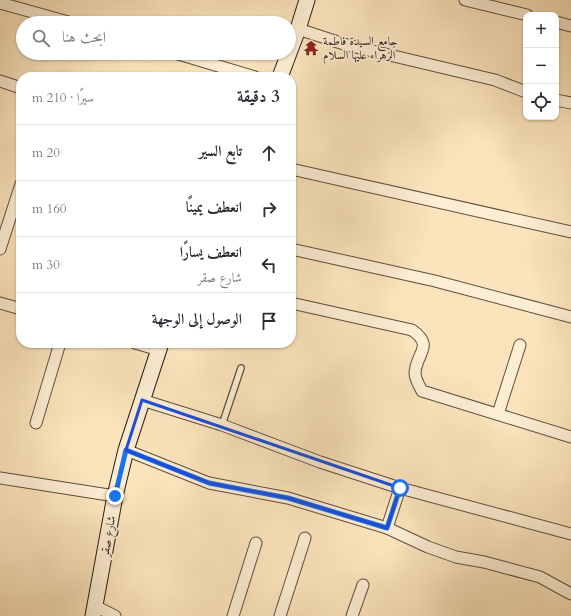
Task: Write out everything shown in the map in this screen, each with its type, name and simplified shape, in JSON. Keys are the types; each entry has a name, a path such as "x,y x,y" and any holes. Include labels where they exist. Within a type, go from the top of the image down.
{"street":[{"path":"296,34 307,0"},
{"path":"465,0 523,14"},
{"path":"0,3 47,16"},
{"path":"559,23 571,26"},
{"path":"298,29 347,45 496,80 523,91"},
{"path":"198,60 238,72"},
{"path":"282,72 286,60"},
{"path":"0,82 16,87"},
{"path":"559,101 571,103"},
{"path":"296,170 571,232"},
{"path":"0,249 16,199"},
{"path":"296,250 435,281 571,317"},
{"path":"0,303 16,308"},
{"path":"296,304 412,330 421,336 424,344 415,372 417,381 422,391 571,437"},
{"path":"498,414 520,345"},
{"path":"36,423 58,348"},
{"name":"شارع صقر","path":"94,611 115,496 126,450 160,348"},
{"path":"142,400 222,425 320,462 400,488 571,534"},
{"path":"126,450 209,483 288,498 387,528 428,547 456,557 484,562 540,577 571,594"},
{"path":"0,478 115,496"},
{"path":"387,528 400,488"},
{"path":"280,616 305,538"},
{"path":"233,616 256,543"},
{"path":"352,616 363,584"},
{"path":"94,611 115,616"}],"lane":[{"path":"222,425 241,368"}],"highlighted area":[{"path":"142,400 400,488 387,528 288,498 209,483 126,450"}],"place":[{"name":"جامع السيدة فاطمة الزهراء عليها السلام","path":"311,48"}],"route":[{"path":"115,496 126,450 209,483 288,498 345,514 387,528 400,488"}]}
